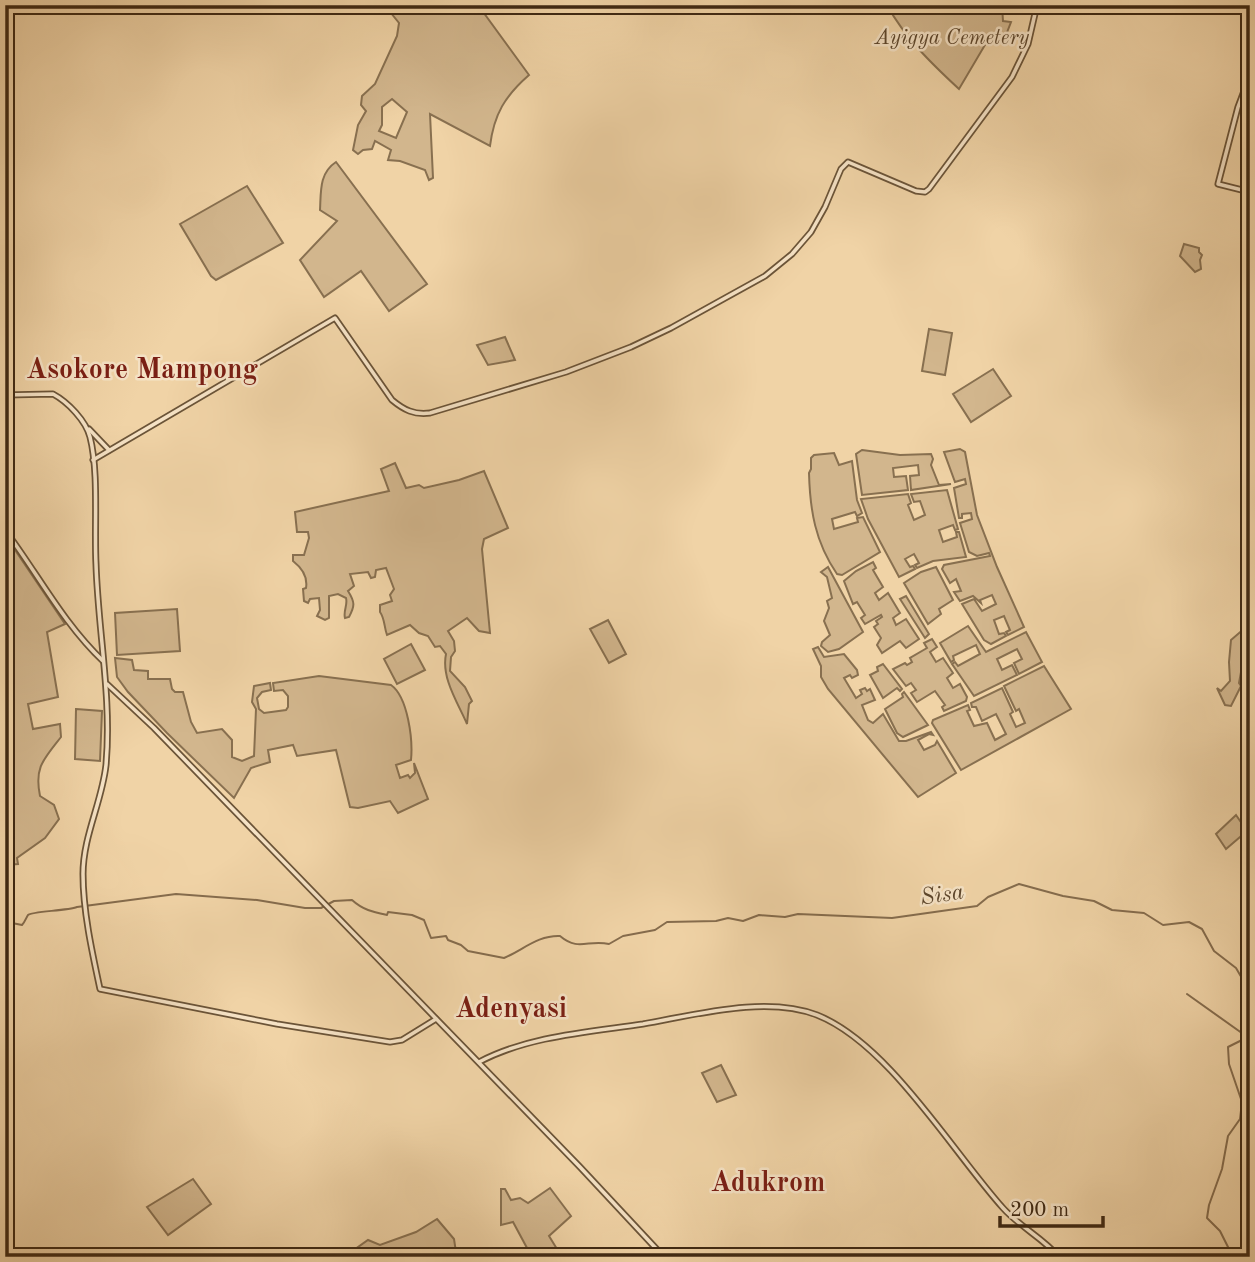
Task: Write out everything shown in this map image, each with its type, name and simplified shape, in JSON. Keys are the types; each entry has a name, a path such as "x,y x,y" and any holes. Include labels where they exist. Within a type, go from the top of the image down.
{"street":[{"path":"93,460 335,318 391,400 404,410 419,415 430,414 566,372 646,341 779,267 811,232 841,169 848,162 916,191 925,192 929,189 1012,77 1028,44 1037,5"},
{"path":"1250,75 1238,107 1218,184 1250,192"},
{"path":"5,395 53,394 109,450"},
{"path":"86,427 93,460 97,586 106,684 106,765 83,875 100,989 277,1024 390,1042 402,1040 436,1019"},
{"path":"5,530 62,616 105,663"},
{"path":"106,684 154,728 330,908 664,1257"},
{"path":"478,1062 503,1050 554,1038 720,1011 754,1007 816,1014 863,1043 922,1107 1001,1206 1059,1257"}],"green space":[{"path":"394,5 478,5 529,75 513,90 502,106 494,124 490,146 430,114 433,178 429,180 425,170 400,161 388,160 391,150 375,141 372,149 358,154 353,150 358,125 366,111 361,105 362,96 375,84 397,36 399,23 391,13","holes":["392,99 407,112 396,138 379,131 382,125 382,107"]},
{"name":"Ayigya Cemetery","path":"887,5 1002,5 1003,21 1011,22 1006,35 992,33 959,89 911,39"},
{"path":"336,162 427,284 389,311 361,271 324,297 300,260 337,221 320,210 324,177 330,166"},
{"path":"247,186 283,243 216,280 180,224"},
{"path":"1184,244 1199,248 1202,255 1201,269 1195,272 1180,256"},
{"path":"929,329 952,333 945,375 922,371"},
{"path":"505,337 515,360 488,365 477,345"},
{"path":"993,369 1011,396 971,422 953,394"},
{"path":"960,449 965,452 977,515 1024,627 1008,635 1006,632 1010,630 1004,616 994,620 999,634 1004,633 1006,636 991,644 984,640 962,604 974,599 982,611 996,604 992,595 980,600 981,603 973,596 960,601 954,592 961,591 956,579 950,583 942,569 944,565 990,556 989,553 977,556 969,552 960,523 972,519 971,513 962,514 962,518 959,518 954,488 966,484 965,479 955,482 944,452"},
{"path":"862,450 900,455 931,454 931,465 939,485 951,484 911,490 910,476 919,475 918,465 893,468 894,477 906,476 908,490 862,495 856,454"},
{"path":"834,453 839,465 852,461 857,500 862,513 857,516 855,512 832,519 834,529 858,522 857,518 863,517 880,552 842,575 837,574 819,538 812,513 809,473 814,455"},
{"path":"395,463 406,488 419,485 424,488 484,471 508,528 484,539 482,549 490,633 479,631 467,618 448,631 454,641 455,651 451,657 450,671 465,687 472,701 469,704 467,724 448,681 446,654 440,646 435,647 428,636 419,633 410,625 387,635 380,605 392,601 390,595 394,589 386,568 376,570 375,577 371,578 368,572 350,574 354,586 348,591 353,604 349,617 345,618 346,598 338,594 329,596 329,618 325,620 317,616 320,610 319,598 310,599 308,603 304,601 303,589 306,588 306,580 302,569 293,561 293,555 304,555 309,538 308,532 297,532 295,512 389,491 381,469"},
{"path":"947,490 958,529 955,530 953,525 939,530 943,542 957,537 956,532 959,532 966,557 933,561 917,568 915,565 919,563 914,554 905,559 910,567 915,569 899,577 868,519 861,499 908,494 911,503 908,505 914,520 925,515 920,501 914,502 911,494"},
{"path":"9,541 65,624 47,632 58,697 28,704 33,729 60,724 61,737 45,758 38,778 40,796 54,805 59,819 45,838 17,858 18,864 5,865 5,543"},
{"path":"873,562 876,568 873,570 883,587 875,593 879,600 888,593 900,613 893,618 896,625 906,619 919,639 906,648 900,641 882,653 877,645 881,638 874,627 881,615 865,624 861,618 865,615 857,602 853,604 844,581"},
{"path":"828,567 863,632 839,649 828,652 821,646 830,635 824,621 829,608 827,601 832,598 827,577 821,572"},
{"path":"936,567 953,600 939,609 941,614 928,624 904,583 921,572"},
{"path":"906,596 929,634 925,638 900,599"},
{"path":"177,609 180,651 117,655 115,613"},
{"path":"1250,615 1250,638 1243,654 1247,661 1241,672 1241,686 1231,706 1225,705 1217,688 1221,691 1230,681 1231,640 1245,628"},
{"path":"608,620 626,654 609,663 590,629"},
{"path":"968,626 986,652 1026,632 1042,662 1019,674 1014,663 1022,659 1017,649 997,659 1002,670 1012,665 1017,675 974,696 952,664 955,662 958,666 980,654 976,645 953,656 954,660 951,662 940,643"},
{"path":"932,639 937,647 930,652 936,662 943,658 953,673 947,678 953,688 960,684 967,697 966,701 944,711 942,707 945,705 935,691 917,702 911,693 916,690 911,683 906,686 893,669 912,662 910,658 927,648 924,643"},
{"path":"411,644 425,670 397,684 384,659"},
{"path":"818,647 824,657 844,654 857,670 858,675 844,678 856,698 862,694 860,690 870,689 875,700 862,705 868,720 873,723 883,714 899,741 931,732 933,735 929,734 918,740 924,750 935,745 937,741 956,773 918,797 828,689 821,677 821,666 813,649"},
{"path":"115,658 132,660 134,670 148,671 148,679 170,679 175,692 183,692 191,722 197,733 222,729 232,740 232,757 242,761 254,756 254,686 270,683 271,690 262,692 257,698 259,709 264,713 286,710 288,707 288,696 283,690 274,691 273,683 319,676 391,685 402,699 411,742 411,760 396,765 400,778 408,775 410,778 415,773 414,763 428,799 398,813 390,801 358,808 350,807 336,750 297,756 293,745 268,750 270,762 251,768 234,798 128,692 117,677"},
{"path":"883,664 902,689 900,691 897,688 883,698 870,675 878,671 877,667"},
{"path":"1044,666 1071,709 961,770 932,723 933,720 968,705 970,710 967,711 974,726 987,723 995,740 1006,734 996,714 982,721 976,707 972,707 971,703 1002,688 1013,712 1010,714 1016,727 1025,723 1004,686"},
{"path":"904,692 928,725 903,737 897,733 885,709 903,697"},
{"path":"76,709 102,711 100,761 75,759"},
{"path":"1236,815 1247,831 1226,849 1216,834"},
{"path":"721,1065 736,1095 717,1102 702,1073"},
{"path":"193,1179 211,1204 168,1235 147,1207"},
{"path":"550,1188 571,1216 549,1236 557,1249 557,1257 513,1257 527,1248 513,1222 501,1225 501,1189 505,1189 511,1200 520,1198 528,1203"},
{"path":"437,1219 454,1239 456,1252 465,1257 344,1257 368,1240 380,1245 416,1232"}],"waterway":[{"name":"Sisa","path":"5,930 8,930 12,923 22,925 31,914 176,894 257,900 305,908 321,908 334,901 352,900 377,913 412,915 424,920 431,938 446,936 448,940 468,951 504,958 552,936 560,936 578,944 609,944 623,936 655,930 667,922 716,921 728,918 743,921 759,915 785,917 798,914 892,918 977,906 988,897 1019,884 1094,901 1112,910 1144,913 1163,925 1189,922 1202,929 1214,951 1236,968 1250,987"},
{"path":"1187,994 1246,1036"},
{"path":"1233,1257 1220,1231 1207,1218 1222,1169 1228,1136 1240,1119 1242,1102 1229,1064 1228,1047 1250,1036"}],"district":[{"name":"Asokore Mampong","path":"142,371"},
{"name":"Adenyasi","path":"511,1010"},
{"name":"Adukrom","path":"768,1184"}]}
